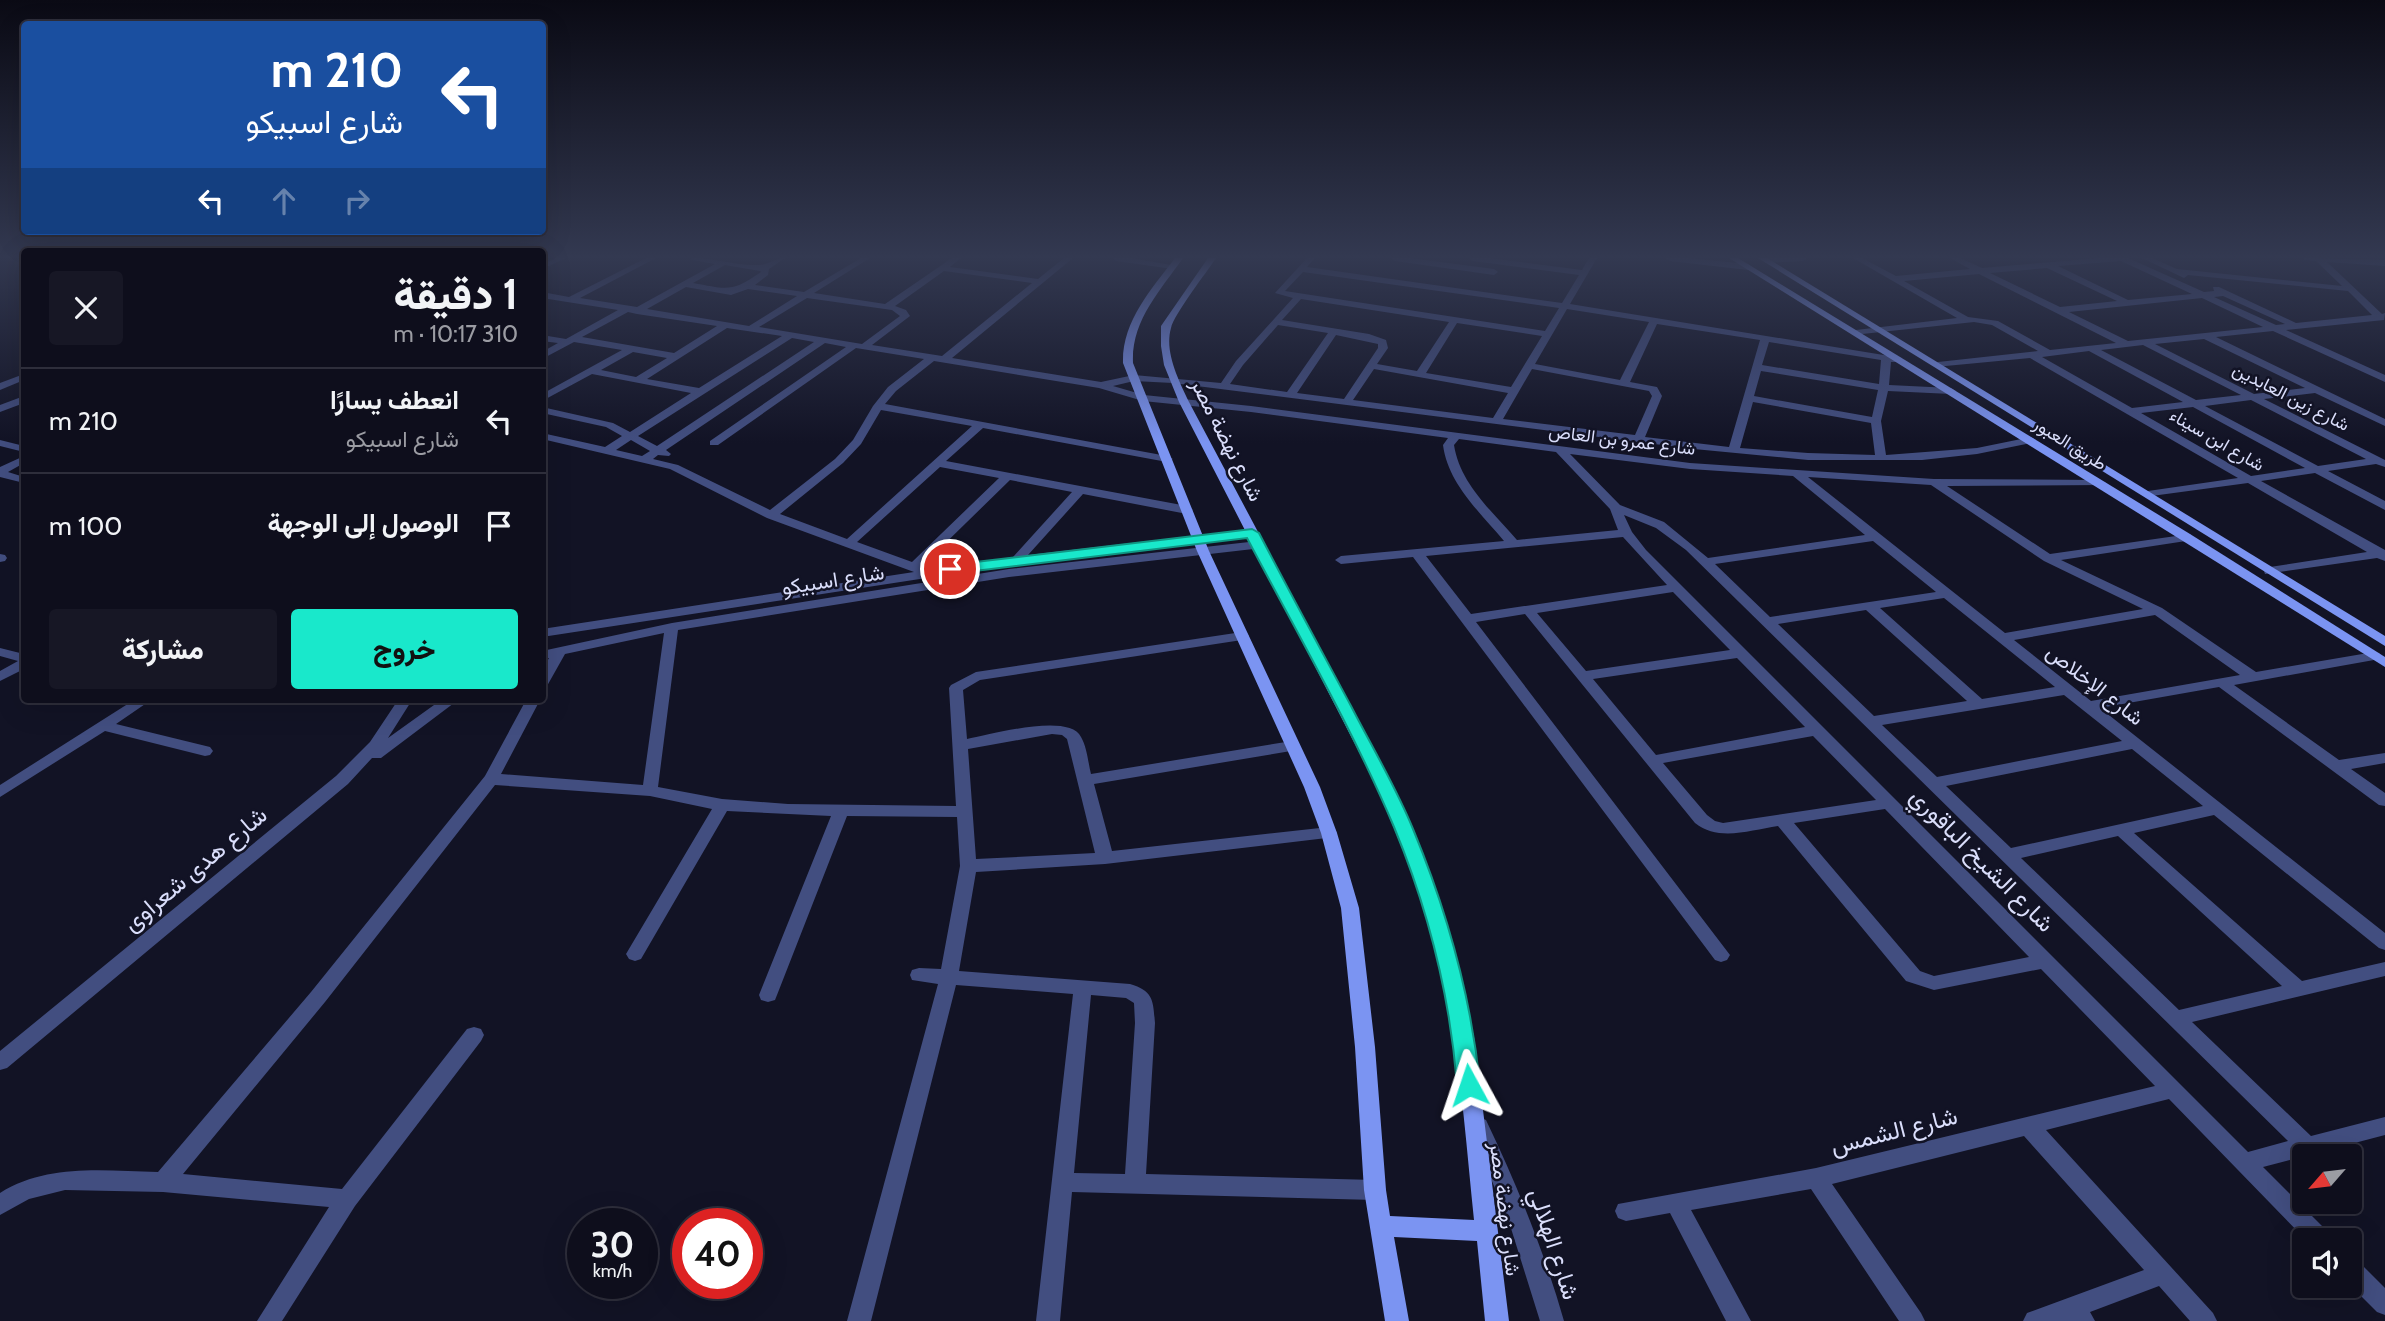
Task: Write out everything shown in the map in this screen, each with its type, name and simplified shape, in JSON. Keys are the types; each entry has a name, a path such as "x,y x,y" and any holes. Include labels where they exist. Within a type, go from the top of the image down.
{"street":[{"path":"546,354 612,320"},
{"path":"692,320 1101,385"},
{"path":"750,330 766,320"},
{"path":"714,443 899,320"},
{"path":"771,515 839,461 857,442 878,406 892,389 990,320"},
{"path":"1139,320 1131,332 1127,355 1134,379 1201,545 1312,787 1329,833 1350,908 1365,1047 1375,1190 1397,1321"},
{"name":"شارع نهضة مصر","path":"1170,320 1164,338 1173,380 1378,773 1426,888 1447,957 1464,1037 1497,1321"},
{"path":"1224,386 1277,320"},
{"path":"1420,374 1455,320 1548,334"},
{"path":"1496,421 1556,320"},
{"path":"1646,320 1899,359"},
{"name":"طريق العبور","path":"1834,320 2100,483 2379,660"},
{"name":"طريق العبور","path":"1864,320 2385,642"},
{"path":"1856,333 1960,320"},
{"path":"1970,320 1995,323 2049,353"},
{"path":"2076,320 2125,344"},
{"path":"2257,320 2385,379"},
{"path":"2282,320 2294,325"},
{"path":"1938,365 2353,320"},
{"path":"1624,383 1654,321"},
{"path":"1275,322 1383,342 1385,345 1347,402"},
{"path":"638,380 725,325"},
{"path":"1290,395 1334,331"},
{"path":"2204,335 2385,423"},
{"path":"608,450 789,336"},
{"path":"546,338 675,356"},
{"path":"1734,450 1765,338"},
{"path":"645,458 822,341"},
{"name":"شارع زين العابدين","path":"2144,342 2383,461"},
{"path":"2089,348 2385,506"},
{"path":"546,396 631,349"},
{"name":"شارع ابن سيناء","path":"2032,355 2383,554"},
{"path":"1881,457 1876,421 1884,388 1886,357"},
{"path":"1371,366 1514,391"},
{"path":"1529,366 1648,387 1657,394 1639,439"},
{"path":"1757,367 1884,388 1951,391"},
{"path":"591,371 702,392"},
{"name":"شارع عمرو بن العاص","path":"1101,385 1134,379 1173,380 1734,450 1881,457 1979,452 2031,440"},
{"path":"0,387 21,381"},
{"name":"شارع عمرو بن العاص","path":"1101,385 1143,398 1690,466 1934,482 2100,483"},
{"path":"2131,411 2317,390"},
{"path":"1749,398 1876,421"},
{"path":"0,409 21,400"},
{"path":"878,406 1167,459"},
{"path":"546,411 595,421 633,436 659,449 674,467"},
{"path":"849,543 980,425"},
{"path":"1455,436 1448,445 1449,463 1514,544"},
{"path":"546,437 645,458 674,467 771,515 928,573"},
{"path":"0,443 21,448"},
{"name":"شارع الشيخ الباقوري","path":"1560,450 1616,508 1660,525 1678,537 2305,1144"},
{"name":"شارع الإخلاص","path":"1788,453 1797,475 2216,809 2382,937"},
{"path":"0,472 21,461"},
{"path":"2148,495 2383,461"},
{"path":"938,463 1187,510"},
{"path":"0,472 21,479"},
{"path":"914,567 1007,476"},
{"path":"1934,482 2048,558 2157,611 2253,677"},
{"path":"1009,573 1016,560 1079,491"},
{"name":"شارع الشيخ الباقوري","path":"1616,508 1625,533 1676,588 2309,1228"},
{"path":"1341,560 1625,533"},
{"path":"1704,562 1875,537"},
{"path":"2048,558 2186,537"},
{"name":"شارع اسبيكو","path":"546,632 1016,560 1255,539"},
{"name":"شارع اسبيكو","path":"546,654 672,627 1201,545"},
{"path":"1417,553 1721,956"},
{"path":"2270,570 2383,554"},
{"path":"1467,619 1676,588"},
{"path":"1767,622 1946,594"},
{"path":"1869,606 1979,704"},
{"path":"1528,610 1701,819 1710,826 1723,829 1889,803"},
{"path":"2001,638 2157,611"},
{"path":"650,791 672,627"},
{"path":"859,1321 949,977 968,866 962,745 954,694 961,684 976,676 1242,636"},
{"path":"546,675 559,651"},
{"path":"0,652 21,660"},
{"path":"1584,676 1740,653"},
{"path":"2087,706 2221,682 2379,660"},
{"path":"0,677 21,663"},
{"path":"2221,682 2385,801"},
{"path":"1869,722 2067,690"},
{"path":"0,792 139,703"},
{"name":"شارع هدى شعراوى","path":"0,1062 342,780 375,746 403,703"},
{"path":"342,780 412,725 446,703"},
{"path":"163,1182 318,997 491,779 531,703"},
{"path":"103,726 205,751"},
{"path":"962,745 1035,730 1066,731 1074,737 1105,858"},
{"path":"1654,760 1817,730"},
{"path":"1932,783 2135,744"},
{"path":"1085,780 1292,746"},
{"path":"2336,766 2384,759"},
{"path":"491,779 650,791 722,805 841,812 965,812"},
{"path":"635,954 722,805"},
{"path":"2007,855 2216,809"},
{"path":"768,995 841,812"},
{"path":"1782,820 1908,972 1920,980 1934,982 2045,961"},
{"path":"2120,830 2298,989"},
{"path":"968,866 1105,858 1329,833"},
{"path":"2176,1018 2385,969"},
{"path":"919,975 1130,991 1143,999 1145,1008 1135,1184"},
{"path":"1048,1321 1083,987"},
{"path":"269,1321 347,1199 474,1035"},
{"name":"شارع الشمس","path":"1626,1210 1676,1204 1816,1178 2172,1090"},
{"name":"شارع الهلالي","path":"1471,1108 1508,1187 1552,1321"},
{"path":"2028,1125 2205,1321"},
{"path":"2315,1144 2385,1126"},
{"path":"2244,1162 2292,1150"},
{"path":"1816,1178 1913,1321"},
{"path":"0,1205 24,1190 65,1180 163,1182 347,1199"},
{"path":"1063,1182 1375,1190"},
{"path":"1676,1204 1739,1321"},
{"path":"1380,1226 1486,1231"},
{"path":"2035,1321 2078,1314 2162,1274"},
{"path":"2362,1281 2385,1304"}],"route":[{"path":"950,569 1252,533 1378,773 1403,828 1426,888 1447,957 1464,1037 1469,1085"}]}
